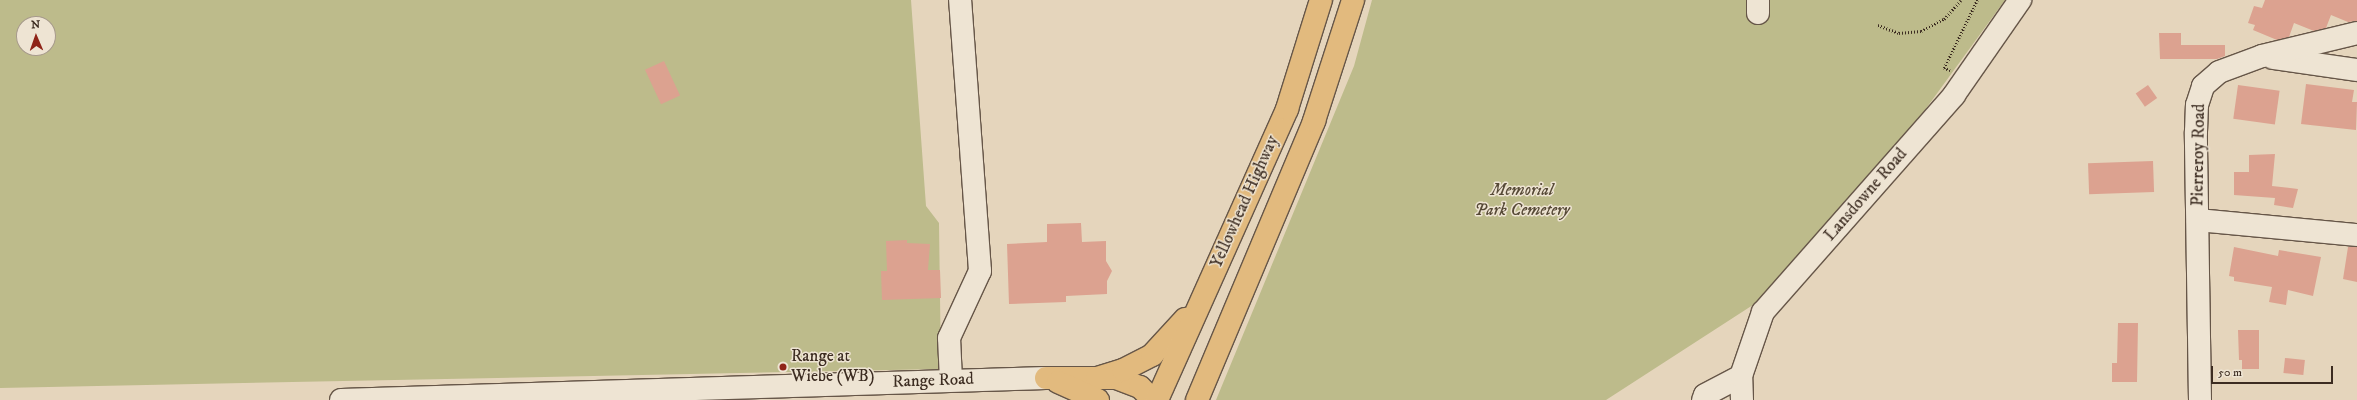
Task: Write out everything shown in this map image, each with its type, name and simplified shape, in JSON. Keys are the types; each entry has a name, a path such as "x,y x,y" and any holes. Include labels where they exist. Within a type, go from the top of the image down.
{"highway":[{"name":"Yellowhead Highway","path":"1157,400 1287,109 1321,0"},
{"name":"Yellowhead Highway","path":"1197,400 1314,120 1353,0"},
{"path":"1097,378 1123,370 1152,356 1174,333 1204,293"},
{"path":"1046,378 1116,378 1140,387 1154,400"},
{"path":"1046,378 1098,400"}],"street":[{"path":"951,380 949,338 980,271 960,0"},
{"name":"Lansdowne Road","path":"1742,400 1741,376 1763,312 1965,79 2020,0"},
{"name":"Pierreroy Road","path":"2200,400 2197,105 2203,86 2219,72 2262,56 2357,33"},
{"name":"Pierreroy Road","path":"2262,56 2357,70"},
{"name":"Pierreroy Road","path":"2198,220 2357,236"},
{"path":"1703,400 1704,395 1741,376"},
{"name":"Range Road","path":"341,400 857,392 951,380 1046,378"}],"path":[{"path":"1878,25 1899,33 1921,31 1944,19 1961,0"},
{"path":"1965,79 1944,68 1977,0"}],"green space":[{"path":"0,0 911,0 926,206 939,223 941,369 0,388"},
{"name":"Memorial Park Cemetery","path":"1372,0 2005,0 1871,184 1773,292 1606,400 1216,400 1354,66"}],"building":[{"path":"2265,0 2357,0 2357,21 2348,22 2331,15 2326,28 2314,31 2294,23 2289,37 2277,40 2253,30 2255,25 2248,23 2254,6 2262,8"},
{"path":"2159,33 2181,33 2181,45 2225,45 2225,56 2217,59 2160,59"},
{"path":"664,61 680,95 661,104 645,70"},
{"path":"2306,84 2354,90 2352,102 2357,102 2356,130 2301,124"},
{"path":"2148,85 2157,98 2145,107 2136,94"},
{"path":"2238,85 2280,91 2275,125 2233,119"},
{"path":"2275,154 2272,186 2298,189 2293,208 2274,205 2275,198 2234,195 2234,172 2249,172 2249,155"},
{"path":"2153,161 2154,192 2089,194 2088,163"},
{"path":"1081,223 1082,242 1106,241 1106,261 1112,271 1107,281 1107,294 1066,296 1066,302 1009,304 1007,244 1047,242 1047,224"},
{"path":"907,240 907,243 930,244 928,270 940,270 941,298 882,300 881,271 887,271 886,241"},
{"path":"2234,247 2278,256 2279,250 2321,257 2313,296 2288,290 2286,305 2269,302 2272,287 2234,281 2234,277 2229,276"},
{"path":"2348,247 2357,247 2357,282 2343,279"},
{"path":"2118,323 2138,323 2137,382 2112,382 2112,363 2117,363"},
{"path":"2238,330 2259,330 2259,369 2242,369 2242,360 2239,360"},
{"path":"2285,358 2305,360 2303,375 2283,373"}],"place":[{"name":"Range at Wiebe (WB)","path":"783,367"}]}
